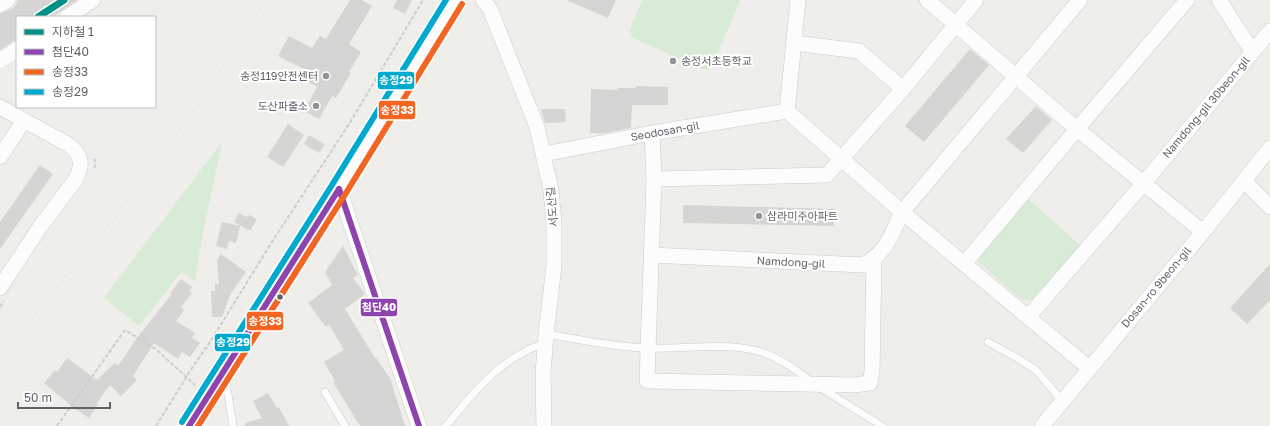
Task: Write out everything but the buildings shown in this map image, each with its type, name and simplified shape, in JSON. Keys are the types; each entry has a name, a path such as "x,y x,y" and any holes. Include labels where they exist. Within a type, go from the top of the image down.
{"main road":[{"path":"189,426 339,189 455,0"}],"street":[{"path":"0,5 8,0"},
{"path":"69,16 93,0"},
{"name":"서도산길","path":"483,0 490,9 537,127 551,190 554,266 543,374 544,426"},
{"path":"798,0 787,111 902,212 1089,368"},
{"path":"927,0 1076,129 1203,232"},
{"path":"654,179 827,175 843,159 903,90 976,0"},
{"path":"652,133 654,179 647,381 816,385 854,385 870,383 872,372 874,259 879,255 888,242 902,212 1080,0"},
{"path":"964,264 1076,129 1187,0"},
{"path":"1219,0 1252,51"},
{"name":"Namdong-gil 30beon-gil","path":"1028,317 1143,184 1270,31"},
{"path":"794,43 859,51 903,90"},
{"path":"0,60 16,51"},
{"path":"0,107 52,135 76,151 81,162 80,171 71,186 40,227 0,288"},
{"name":"Seodosan-gil","path":"544,154 652,133 787,111"},
{"path":"0,157 24,120"},
{"name":"Dosan-ro 9beon-gil","path":"1042,426 1203,232 1270,148"},
{"path":"1244,181 1270,207"},
{"path":"339,189 418,426"},
{"name":"Namdong-gil","path":"651,254 862,265 874,259"}],"lane":[{"path":"446,426 476,391 498,370 512,358 540,345 546,334 647,349 731,347 755,350 788,364 816,385 882,426"},
{"path":"988,342 1036,370 1062,402"},
{"path":"224,370 233,426"},
{"path":"324,392 345,426"}],"path":[{"path":"156,426 270,245 351,121 423,0"},
{"path":"57,426 125,330 157,350 208,397"}],"green space":[{"path":"642,0 740,0 712,67 706,70 632,38 630,30"},
{"path":"222,142 201,242 195,282 181,272 139,326 104,298"},
{"path":"1027,198 1082,247 1035,301 1021,299 974,258"}],"railway":[{"path":"0,355 20,334 115,218 140,183 166,152 266,0"}],"metro line":[{"name":"1","path":"40,16 64,0"}],"transit line":[{"name":"송정29","path":"182,422 332,185 446,0"},
{"name":"송정33","path":"198,426 346,193 462,4"},
{"name":"첨단40","path":"339,189 419,426"},
{"name":"첨단40","path":"189,426 339,189"}],"place":[{"name":"송정서초등학교","path":"673,61"},
{"name":"송정119안전센터","path":"326,76"},
{"name":"도산파출소","path":"316,106"},
{"name":"삼라미주아파트","path":"759,216"}]}
